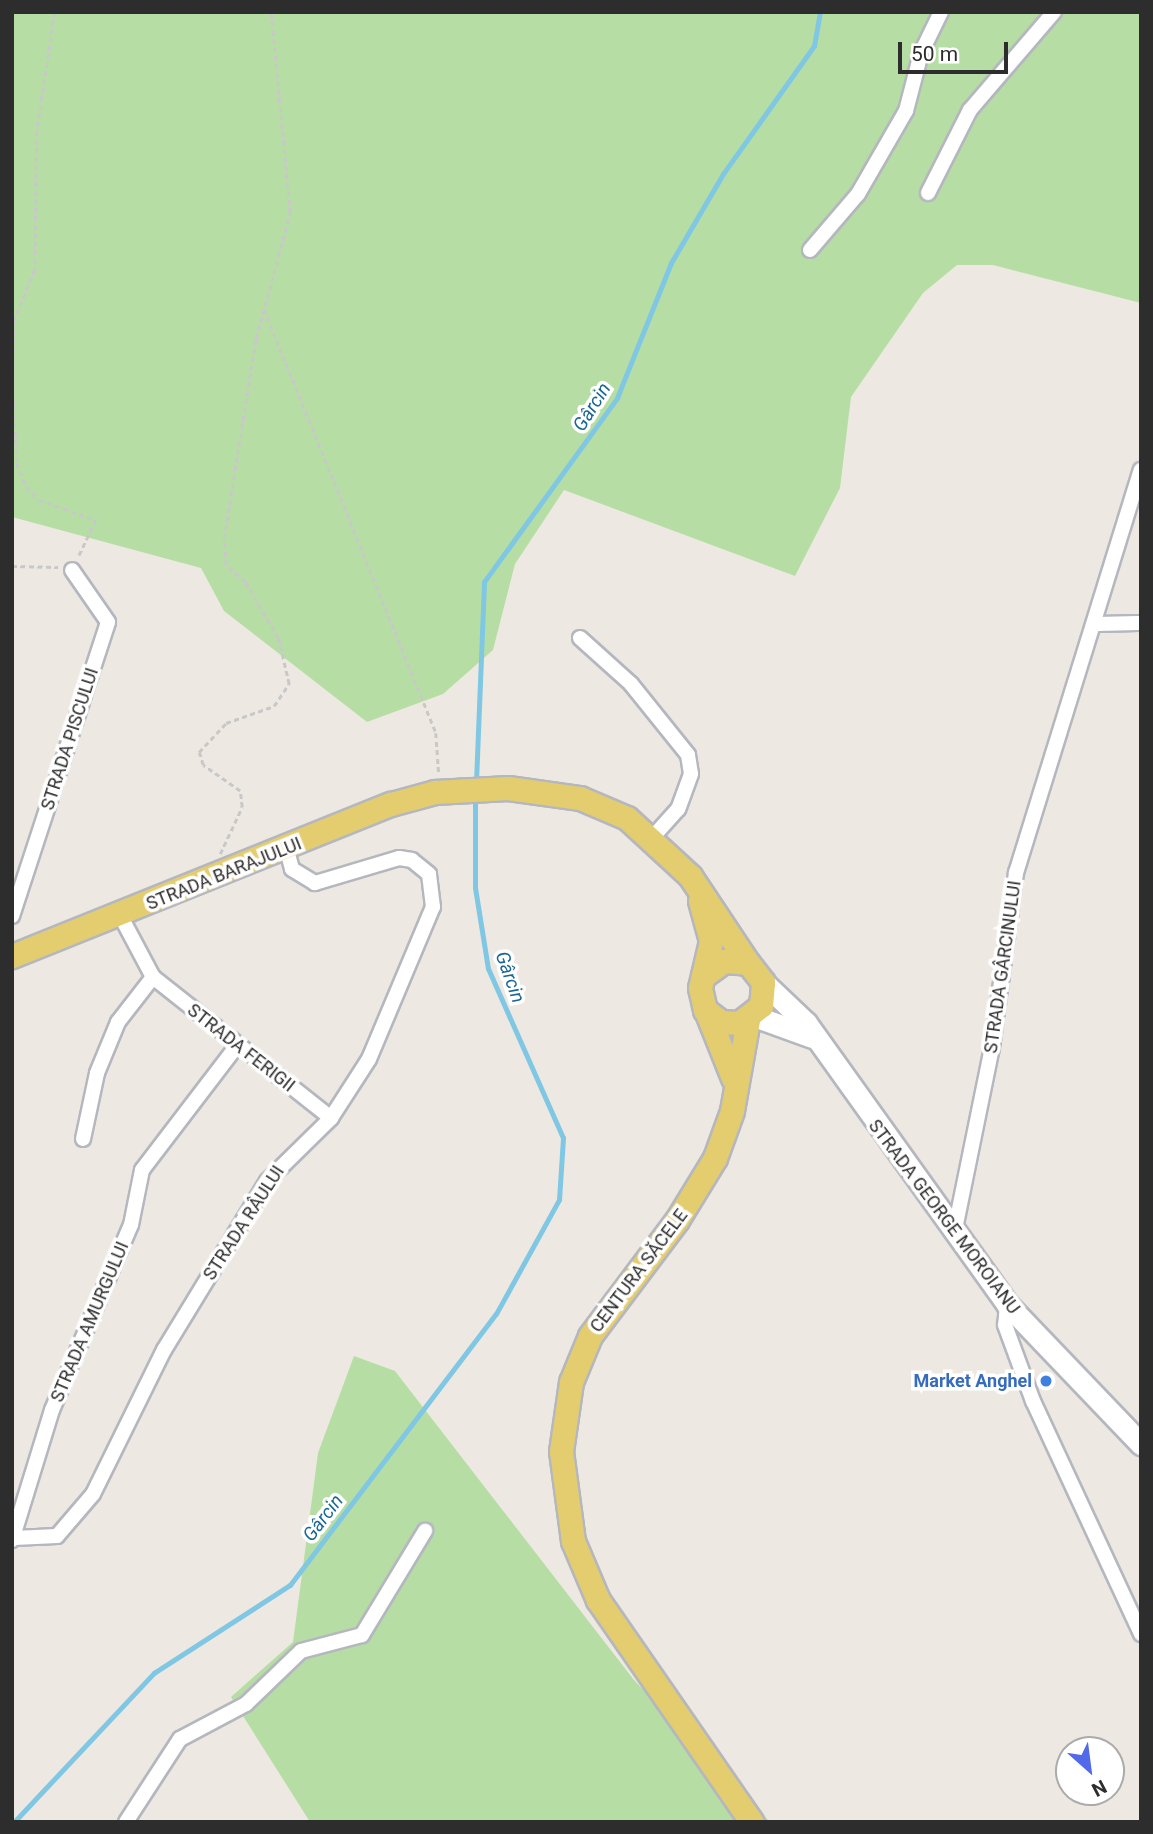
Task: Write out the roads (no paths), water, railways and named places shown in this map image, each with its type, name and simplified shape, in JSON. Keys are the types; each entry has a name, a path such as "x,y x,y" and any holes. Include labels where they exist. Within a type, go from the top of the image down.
{"main road":[{"name":"STRADA BARAJULUI","path":"12,956 220,877 380,808 435,792 549,792 608,807 652,838"},
{"path":"652,838 690,876 763,982 751,1018"},
{"path":"690,876 710,934 704,976 705,1010 726,1049 736,1091"},
{"path":"704,976 724,961 748,963"},
{"name":"STRADA GEORGE MOROIANU","path":"763,982 793,1006 954,1236 1007,1304 1141,1444"},
{"path":"705,1010 720,1022 751,1018 817,1040"},
{"name":"CENTURA SĂCELE","path":"751,1018 736,1091 701,1184 590,1336 571,1382 561,1451 573,1541 598,1600 752,1822"}],"street":[{"path":"810,250 858,194 906,111 918,62 942,12"},
{"path":"928,193 970,110 1054,12"},
{"name":"STRADA GÂRCINULUI","path":"954,1236 992,1048 1016,873 1141,470"},
{"name":"STRADA PISCULUI","path":"12,916 108,622 72,570"},
{"path":"1094,624 1141,622"},
{"path":"580,638 631,684 688,755 691,774 678,809 652,838"},
{"name":"STRADA RÂULUI","path":"13,1539 57,1536 93,1494 164,1350 267,1181 331,1118 369,1059 435,895 429,874 412,860 399,858 315,883 292,869 287,850"},
{"name":"STRADA FERIGII","path":"120,915 153,977 236,1046 331,1118"},
{"path":"83,1139 97,1073 118,1022 153,977"},
{"name":"STRADA AMURGULUI","path":"13,1539 52,1410 131,1226 142,1170 236,1046"},
{"path":"1007,1304 1005,1325 1033,1401 1141,1634"},
{"path":"126,1822 180,1739 246,1704 300,1651 362,1635 425,1531"}],"waterway":[{"name":"Gârcin","path":"476,782 484,582 617,398 671,263 723,174 814,46 820,12"},
{"name":"Gârcin","path":"14,1822 154,1673 290,1585 496,1314 559,1200 563,1138 488,969 475,888 475,798"}],"place":[{"name":"Market Anghel","path":"1046,1381"}]}
